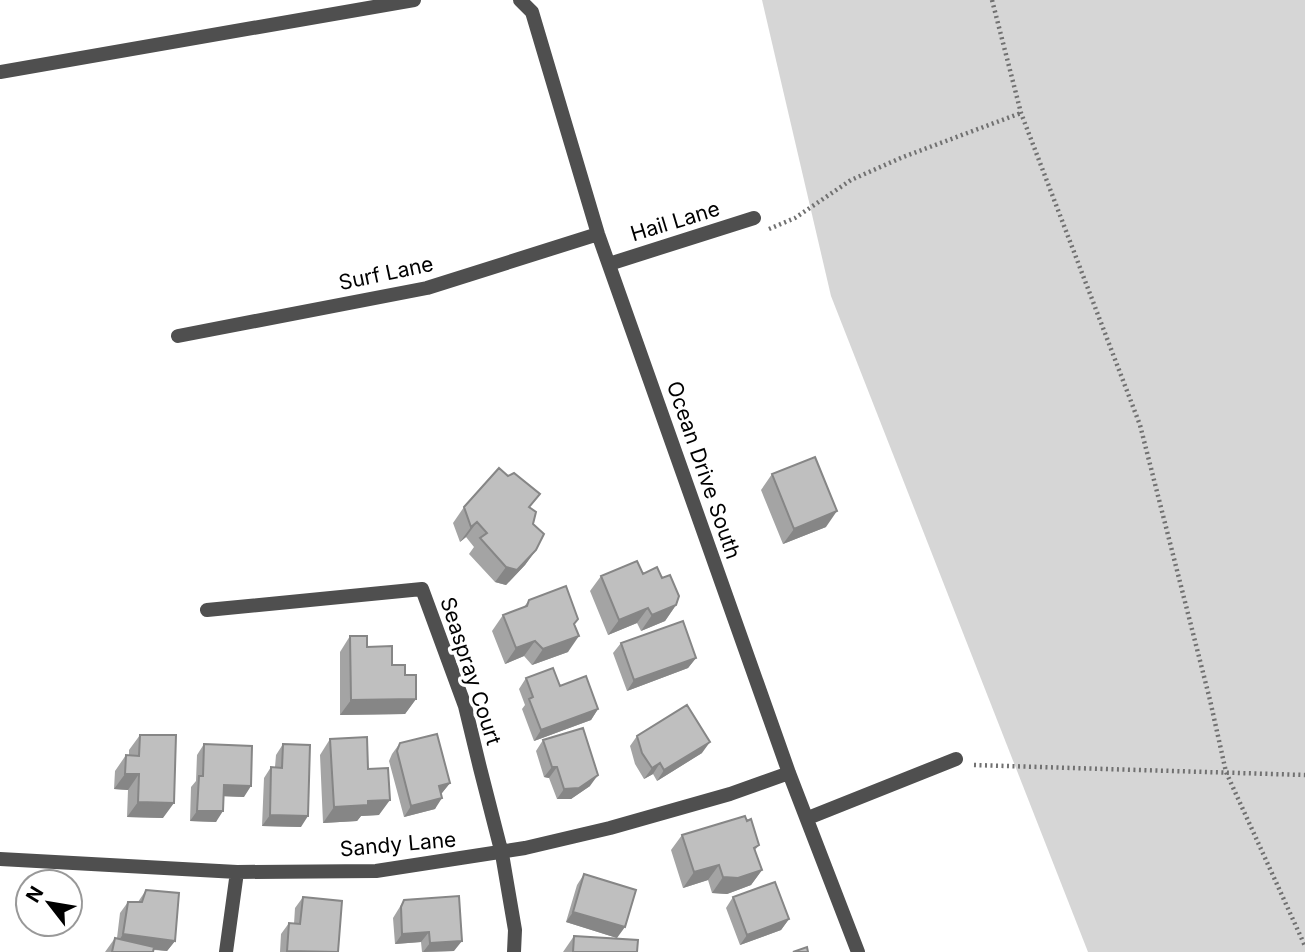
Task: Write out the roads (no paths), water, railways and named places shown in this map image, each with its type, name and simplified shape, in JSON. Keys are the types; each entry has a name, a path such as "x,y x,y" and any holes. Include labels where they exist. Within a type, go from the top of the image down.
{"street":[{"path":"0,72 414,0"},
{"name":"Ocean Drive South","path":"520,0 532,12 598,234 789,772 858,952"},
{"name":"Hail Lane","path":"609,264 754,218"},
{"name":"Surf Lane","path":"178,336 427,288 598,234"},
{"name":"Seaspray Court","path":"207,610 422,589 464,706 502,854"},
{"path":"807,818 956,759"},
{"name":"Sandy Lane","path":"0,859 237,872 376,871 502,854 610,828 730,794 789,772"},
{"path":"502,854 514,930 514,952"},
{"path":"226,952 237,872"}]}
